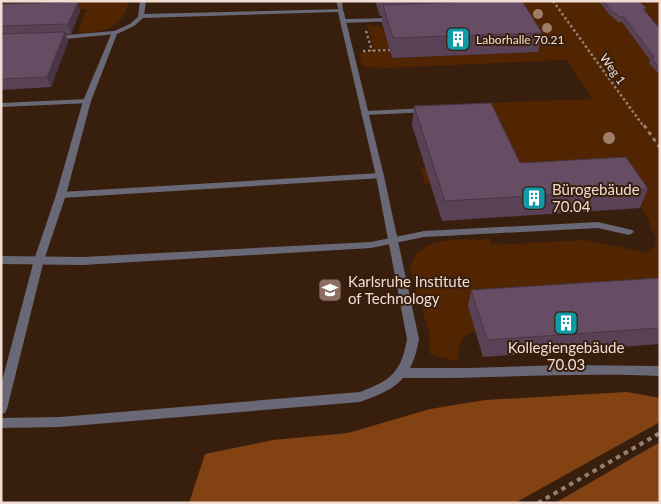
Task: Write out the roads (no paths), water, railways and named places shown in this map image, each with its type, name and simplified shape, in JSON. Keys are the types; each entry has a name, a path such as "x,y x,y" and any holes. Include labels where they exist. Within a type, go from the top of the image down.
{"street":[{"path":"142,16 143,1"},
{"path":"1,423 60,422 360,397 384,389 404,373 411,353 413,339 380,176 339,1"},
{"path":"43,39 86,37 114,33 132,25 142,16 341,10"},
{"path":"344,21 404,19"},
{"path":"1,409 39,260 61,195 87,101 114,33"},
{"path":"1,105 87,101"},
{"path":"365,113 435,110"},
{"path":"61,195 380,176"},
{"path":"1,260 83,261 371,245 424,234 598,225 629,232"},
{"path":"404,373 480,375 610,368 660,371"}],"place":[{"name":"Laborhalle 70.21","path":"458,39"},
{"name":"Bürogebäude 70.04","path":"534,198"},
{"name":"Karlsruhe Institute of Technology","path":"330,290"},
{"name":"Kollegiengebäude 70.03","path":"566,323"}]}
